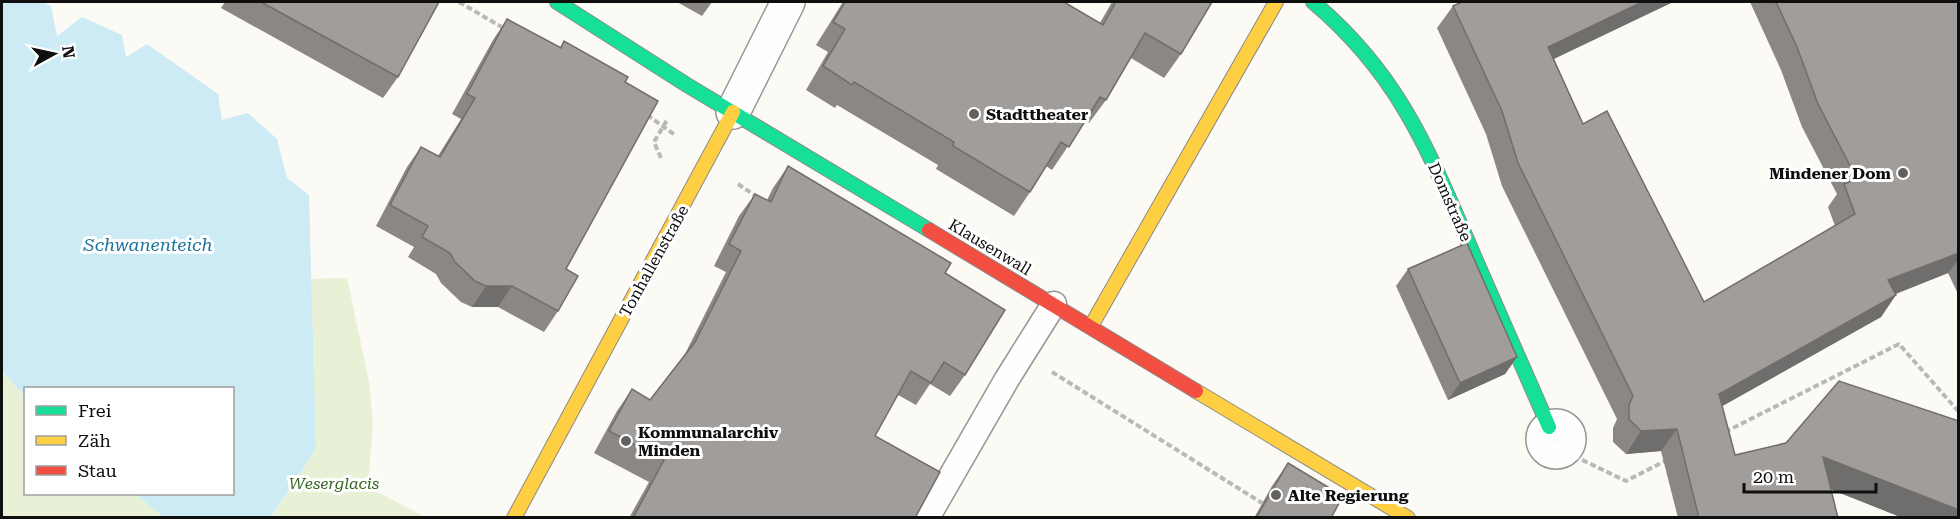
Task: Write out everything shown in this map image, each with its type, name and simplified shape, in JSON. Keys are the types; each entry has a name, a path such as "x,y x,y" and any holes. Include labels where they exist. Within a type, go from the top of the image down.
{"street":[{"name":"Klausenwall","path":"556,2 733,112 1408,518"},
{"name":"Tonhallenstraße","path":"514,518 708,160 788,2"},
{"path":"1091,326 1276,2"},
{"name":"Domstraße","path":"1313,2 1336,19 1380,66 1414,120 1555,439"}],"lane":[{"path":"927,518 1006,379 1054,304"}],"path":[{"path":"459,2 508,31"},
{"path":"645,114 766,203"},
{"path":"1720,434 1899,344 1959,411"},
{"path":"1050,370 1262,503"},
{"path":"1555,439 1626,481 1678,455"}],"green space":[{"name":"Weserglacis","path":"347,278 369,381 373,424 368,487 425,517 271,518 316,449 311,279"},
{"path":"2,371 24,395 24,495 136,495 164,517 2,517"}],"water":[{"name":"Schwanenteich","path":"2,2 42,2 51,6 57,36 82,17 122,35 126,57 147,44 218,94 222,120 248,113 277,139 287,178 309,195 316,449 271,517 164,517 136,495 234,495 234,387 24,387 24,395 2,371"}],"building":[{"path":"261,2 439,2 398,77"},
{"name":"Stadttheater","path":"845,2 1064,2 1103,25 1116,2 1212,2 1181,54 1145,33 1106,100 1100,97 1069,147 1061,142 1030,192 953,146 954,142 854,82 852,85 823,66 845,29 833,22"},
{"path":"1462,2 1642,2 1548,47 1583,124 1607,111 1704,302 1855,214 1844,184 1857,179 1818,104 1797,47 1776,2 1959,2 1959,253 1888,280 1896,295 1719,394 1735,455 1786,443 1839,381 1959,421 1959,510 1823,457 1838,518 1699,518 1677,429 1641,431 1629,419 1629,405 1633,396 1518,163 1502,111 1453,6"},
{"path":"507,19 561,48 564,41 628,77 625,82 658,101 566,269 578,276 558,311 512,286 486,286 475,281 455,262 450,253 422,237 428,226 390,205 421,147 440,157 475,98 467,94"},
{"path":"788,166 951,263 945,273 1005,310 965,375 944,362 931,383 911,371 875,436 940,472 915,518 633,518 664,460 609,431 632,389 650,400 695,342 741,251 729,244 755,194 771,202"},
{"path":"1467,243 1517,357 1460,383 1408,269"},
{"path":"1288,463 1343,496 1331,518 1256,518"}],"traffic: fast":[{"path":"557,2 687,85 929,230"},
{"path":"1313,2 1369,59 1410,118 1443,184 1549,427"}],"traffic: slow":[{"path":"1091,326 1276,2"},
{"path":"514,518 733,112"},
{"path":"1196,391 1408,518"}],"traffic: jam":[{"path":"929,230 1196,391"}],"place":[{"name":"Stadttheater","path":"974,114"},
{"name":"Mindener Dom","path":"1903,173"},
{"name":"Kommunalarchiv Minden","path":"626,441"},
{"name":"Alte Regierung","path":"1276,495"}]}
